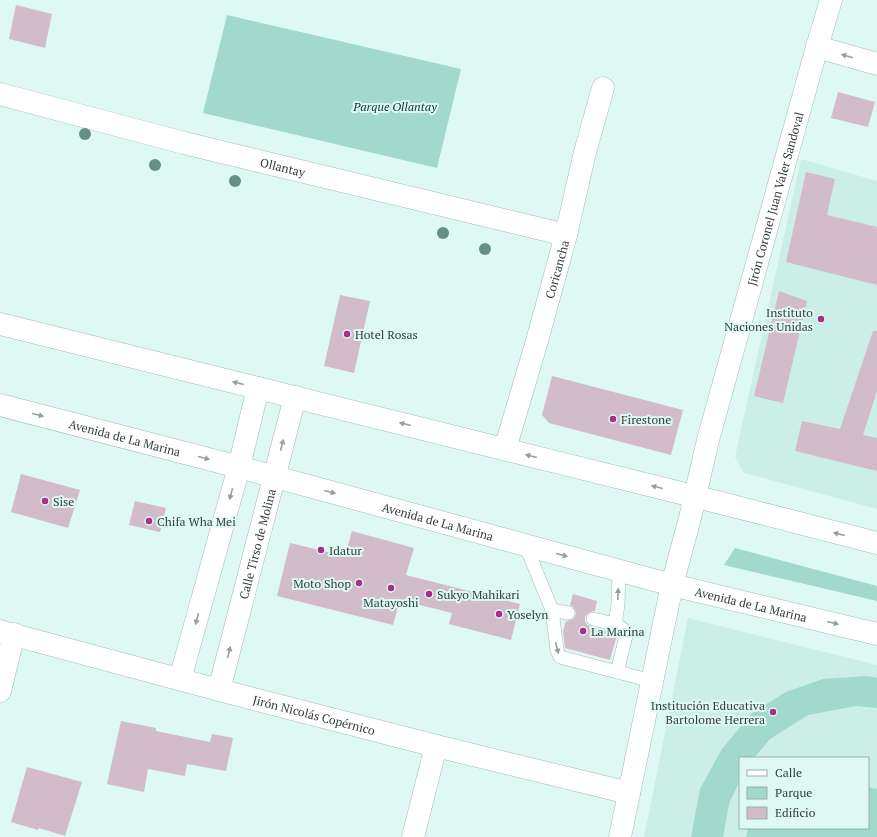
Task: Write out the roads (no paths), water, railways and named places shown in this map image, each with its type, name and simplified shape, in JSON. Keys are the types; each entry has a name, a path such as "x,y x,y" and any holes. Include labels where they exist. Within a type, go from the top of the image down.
{"street":[{"name":"Jirón Coronel Juan Valer Sandoval","path":"620,837 672,585 708,440 831,0"},
{"path":"817,47 877,64"},
{"name":"Coricancha","path":"505,449 566,235 585,152 602,88"},
{"name":"Ollantay","path":"0,94 184,143 566,235"},
{"path":"0,324 877,543"},
{"path":"180,679 239,467 258,388"},
{"name":"Calle Tirso de Molina","path":"219,690 295,397"},
{"name":"Avenida de La Marina","path":"0,405 274,476 672,585 877,634"},
{"path":"0,692 7,632"},
{"name":"Jirón Nicolás Copérnico","path":"7,632 219,690 436,746 629,793"},
{"path":"413,837 436,746"}],"lane":[{"path":"524,544 552,610 557,650 560,657 652,681"},
{"path":"615,624 618,605 619,570"},
{"path":"552,610 568,613"},
{"path":"593,619 615,624 622,627 625,631 626,636 617,672"}],"place":[{"name":"Instituto Naciones Unidas","path":"821,319"},
{"name":"Hotel Rosas","path":"347,334"},
{"name":"Firestone","path":"613,419"},
{"name":"Sise","path":"45,501"},
{"name":"Chifa Wha Mei","path":"149,521"},
{"name":"Idatur","path":"321,550"},
{"name":"Moto Shop","path":"359,583"},
{"name":"Matayoshi","path":"391,588"},
{"name":"Sukyo Mahikari","path":"429,594"},
{"name":"Yoselyn","path":"499,614"},
{"name":"La Marina","path":"583,631"},
{"name":"Institución Educativa Bartolome Herrera","path":"773,712"}],"park label":[{"name":"Parque Ollantay","path":"395,106"}]}
